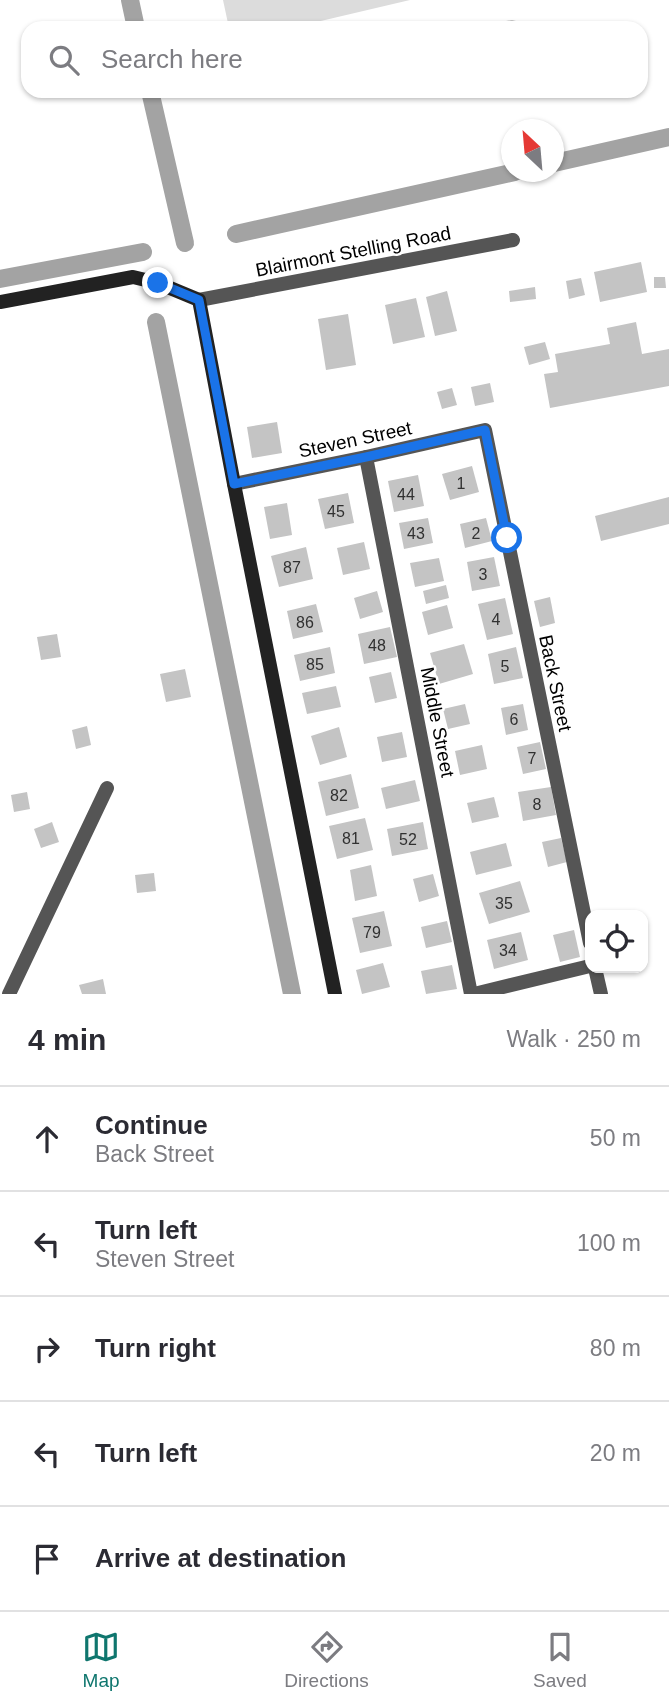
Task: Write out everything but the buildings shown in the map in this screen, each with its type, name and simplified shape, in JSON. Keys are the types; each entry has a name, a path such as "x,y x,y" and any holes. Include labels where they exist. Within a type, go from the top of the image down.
{"street":[{"name":"Blairmont Stelling Road","path":"199,300 513,240"},
{"path":"0,302 133,277 158,283 199,300 335,994"},
{"name":"Steven Street","path":"234,484 485,430"},
{"name":"Back Street","path":"485,430 585,919"},
{"name":"Middle Street","path":"366,457 473,994"},
{"path":"9,994 107,788"},
{"path":"473,994 585,967"},
{"path":"596,973 601,994"}],"shaded area":[{"path":"223,0 410,0 321,21 228,21"}],"waterway":[{"path":"130,0 134,21"},
{"path":"152,98 185,243"},
{"path":"564,161 669,137"},
{"path":"236,234 501,175"},
{"path":"0,279 143,252"},
{"path":"156,322 292,994"}],"route":[{"path":"158,283 199,300 234,484 485,430 507,538"}]}
